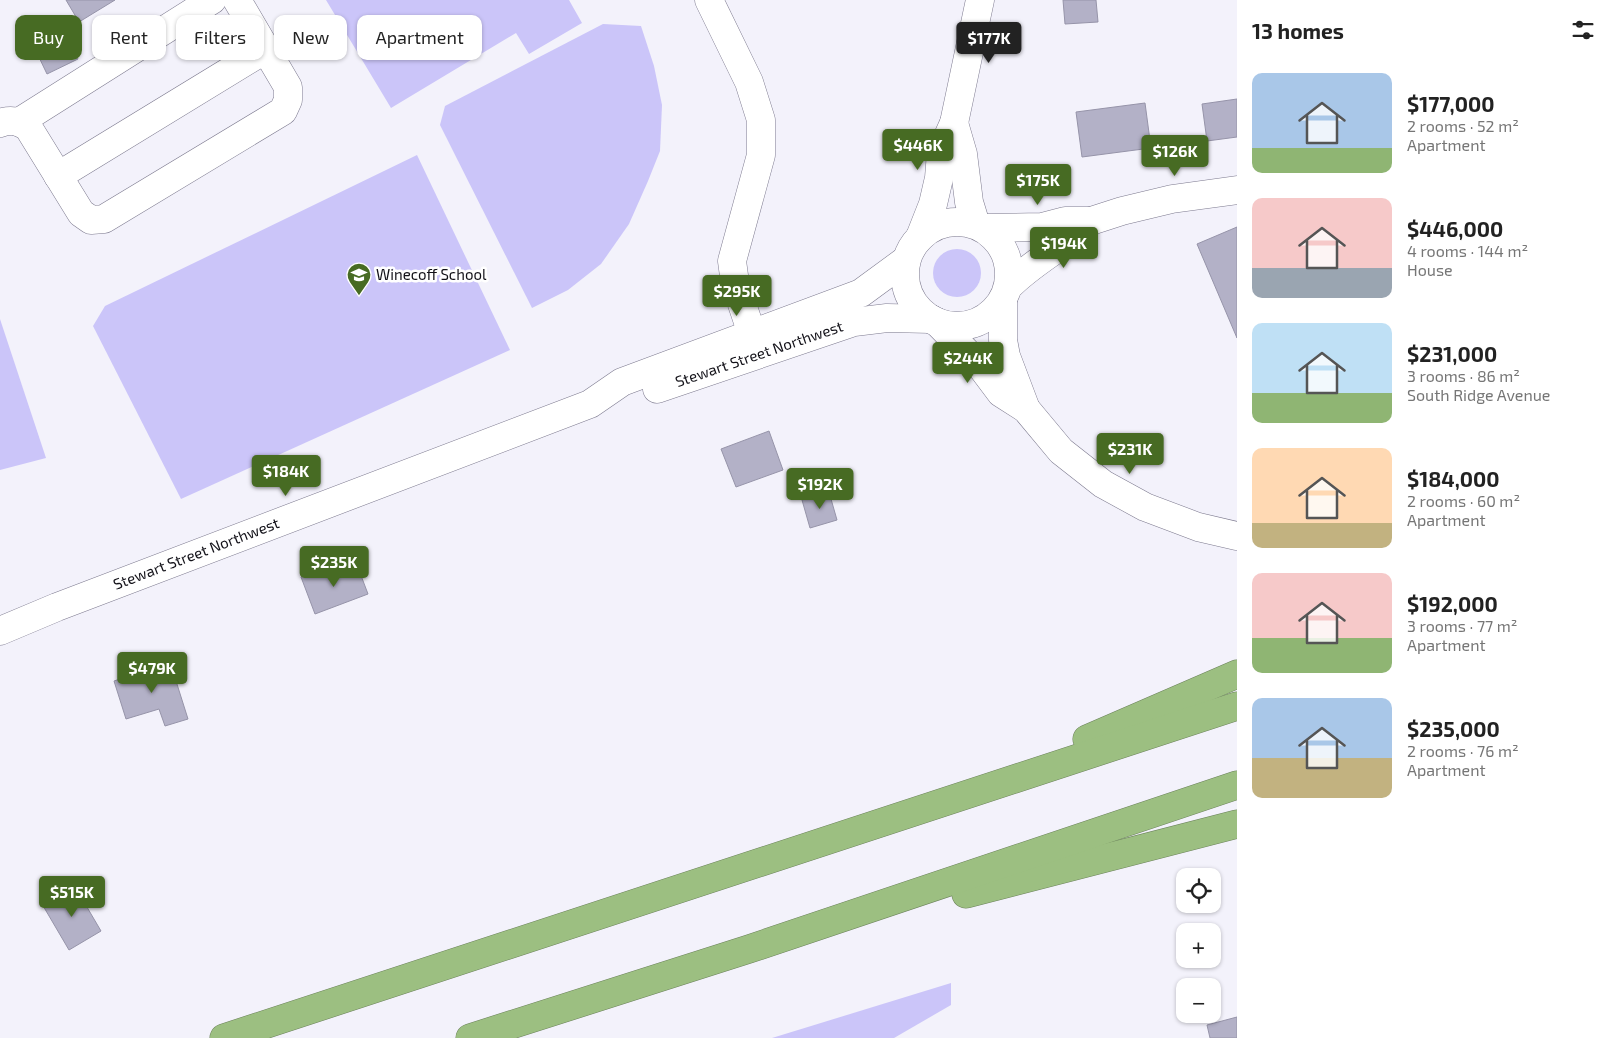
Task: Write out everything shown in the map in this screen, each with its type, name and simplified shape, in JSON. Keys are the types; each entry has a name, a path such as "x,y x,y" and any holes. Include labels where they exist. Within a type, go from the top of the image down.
{"highway":[{"path":"930,808 1237,674"},
{"path":"224,1038 1237,706"},
{"path":"470,1038 749,949 1237,785"},
{"path":"749,949 1237,824"}],"street":[{"path":"9,122 212,0"},
{"path":"9,122 28,127 81,213 91,220 104,219 283,111 288,100 288,87 237,0"},
{"path":"709,0 749,82 761,120 761,155 732,262 735,283 752,334"},
{"path":"980,0 954,123 941,152 939,178 932,204 920,236 906,260 906,287 912,300 983,369 1001,393 1026,409 1062,451 1103,484 1145,507 1198,527 1237,536"},
{"path":"58,176 266,49"},
{"path":"954,123 964,154 969,202 980,226 994,236 1008,260 1010,274 1005,293 1003,340 1006,356 1026,409"},
{"path":"920,236 941,224 965,222 980,226 1042,228 1065,221 1092,221 1122,211 1172,199 1237,190"},
{"path":"934,321 962,326 986,318 1026,269 1072,240 1092,221"},
{"name":"Stewart Street Northwest","path":"590,404 622,382 861,293 906,260"},
{"name":"Stewart Street Northwest","path":"0,631 67,603 590,404 626,399 854,322 887,318 934,321"}],"shaded area":[{"path":"326,0 569,0 582,23 529,54 516,33 482,53 482,15 357,15 357,52 347,35 347,15 335,15"},
{"path":"603,24 641,26 654,66 662,105 660,151 629,224 601,264 568,290 532,308 440,125 445,106"},
{"path":"362,60 471,60 391,108"},
{"path":"417,155 510,350 181,499 93,326 105,306"},
{"path":"957,249 966,251 974,256 979,264 981,273 979,282 974,290 966,295 957,297 948,295 940,290 935,282 933,273 935,264 940,256 948,251"},
{"path":"0,319 46,458 0,470"},
{"path":"951,983 951,1005 894,1038 772,1038"}],"building":[{"path":"66,0 115,0 82,20 82,15 75,15"},
{"path":"1063,0 1096,0 1098,22 1065,24"},
{"path":"40,60 76,60 47,74"},
{"path":"1237,99 1237,137 1207,141 1202,104"},
{"path":"1145,103 1151,148 1082,157 1076,112"},
{"path":"1237,227 1237,338 1197,244"},
{"path":"769,431 783,470 736,487 721,449"},
{"path":"829,492 837,520 810,528 802,500"},
{"path":"357,565 368,594 315,614 301,577 324,568 327,576"},
{"path":"170,662 188,719 165,726 159,709 126,719 114,681"},
{"path":"74,885 101,931 69,950 42,904"},
{"path":"1237,1017 1237,1038 1210,1038 1207,1025 1221,1023 1221,1021"}],"place":[{"name":"Winecoff School","path":"359,296"}]}
